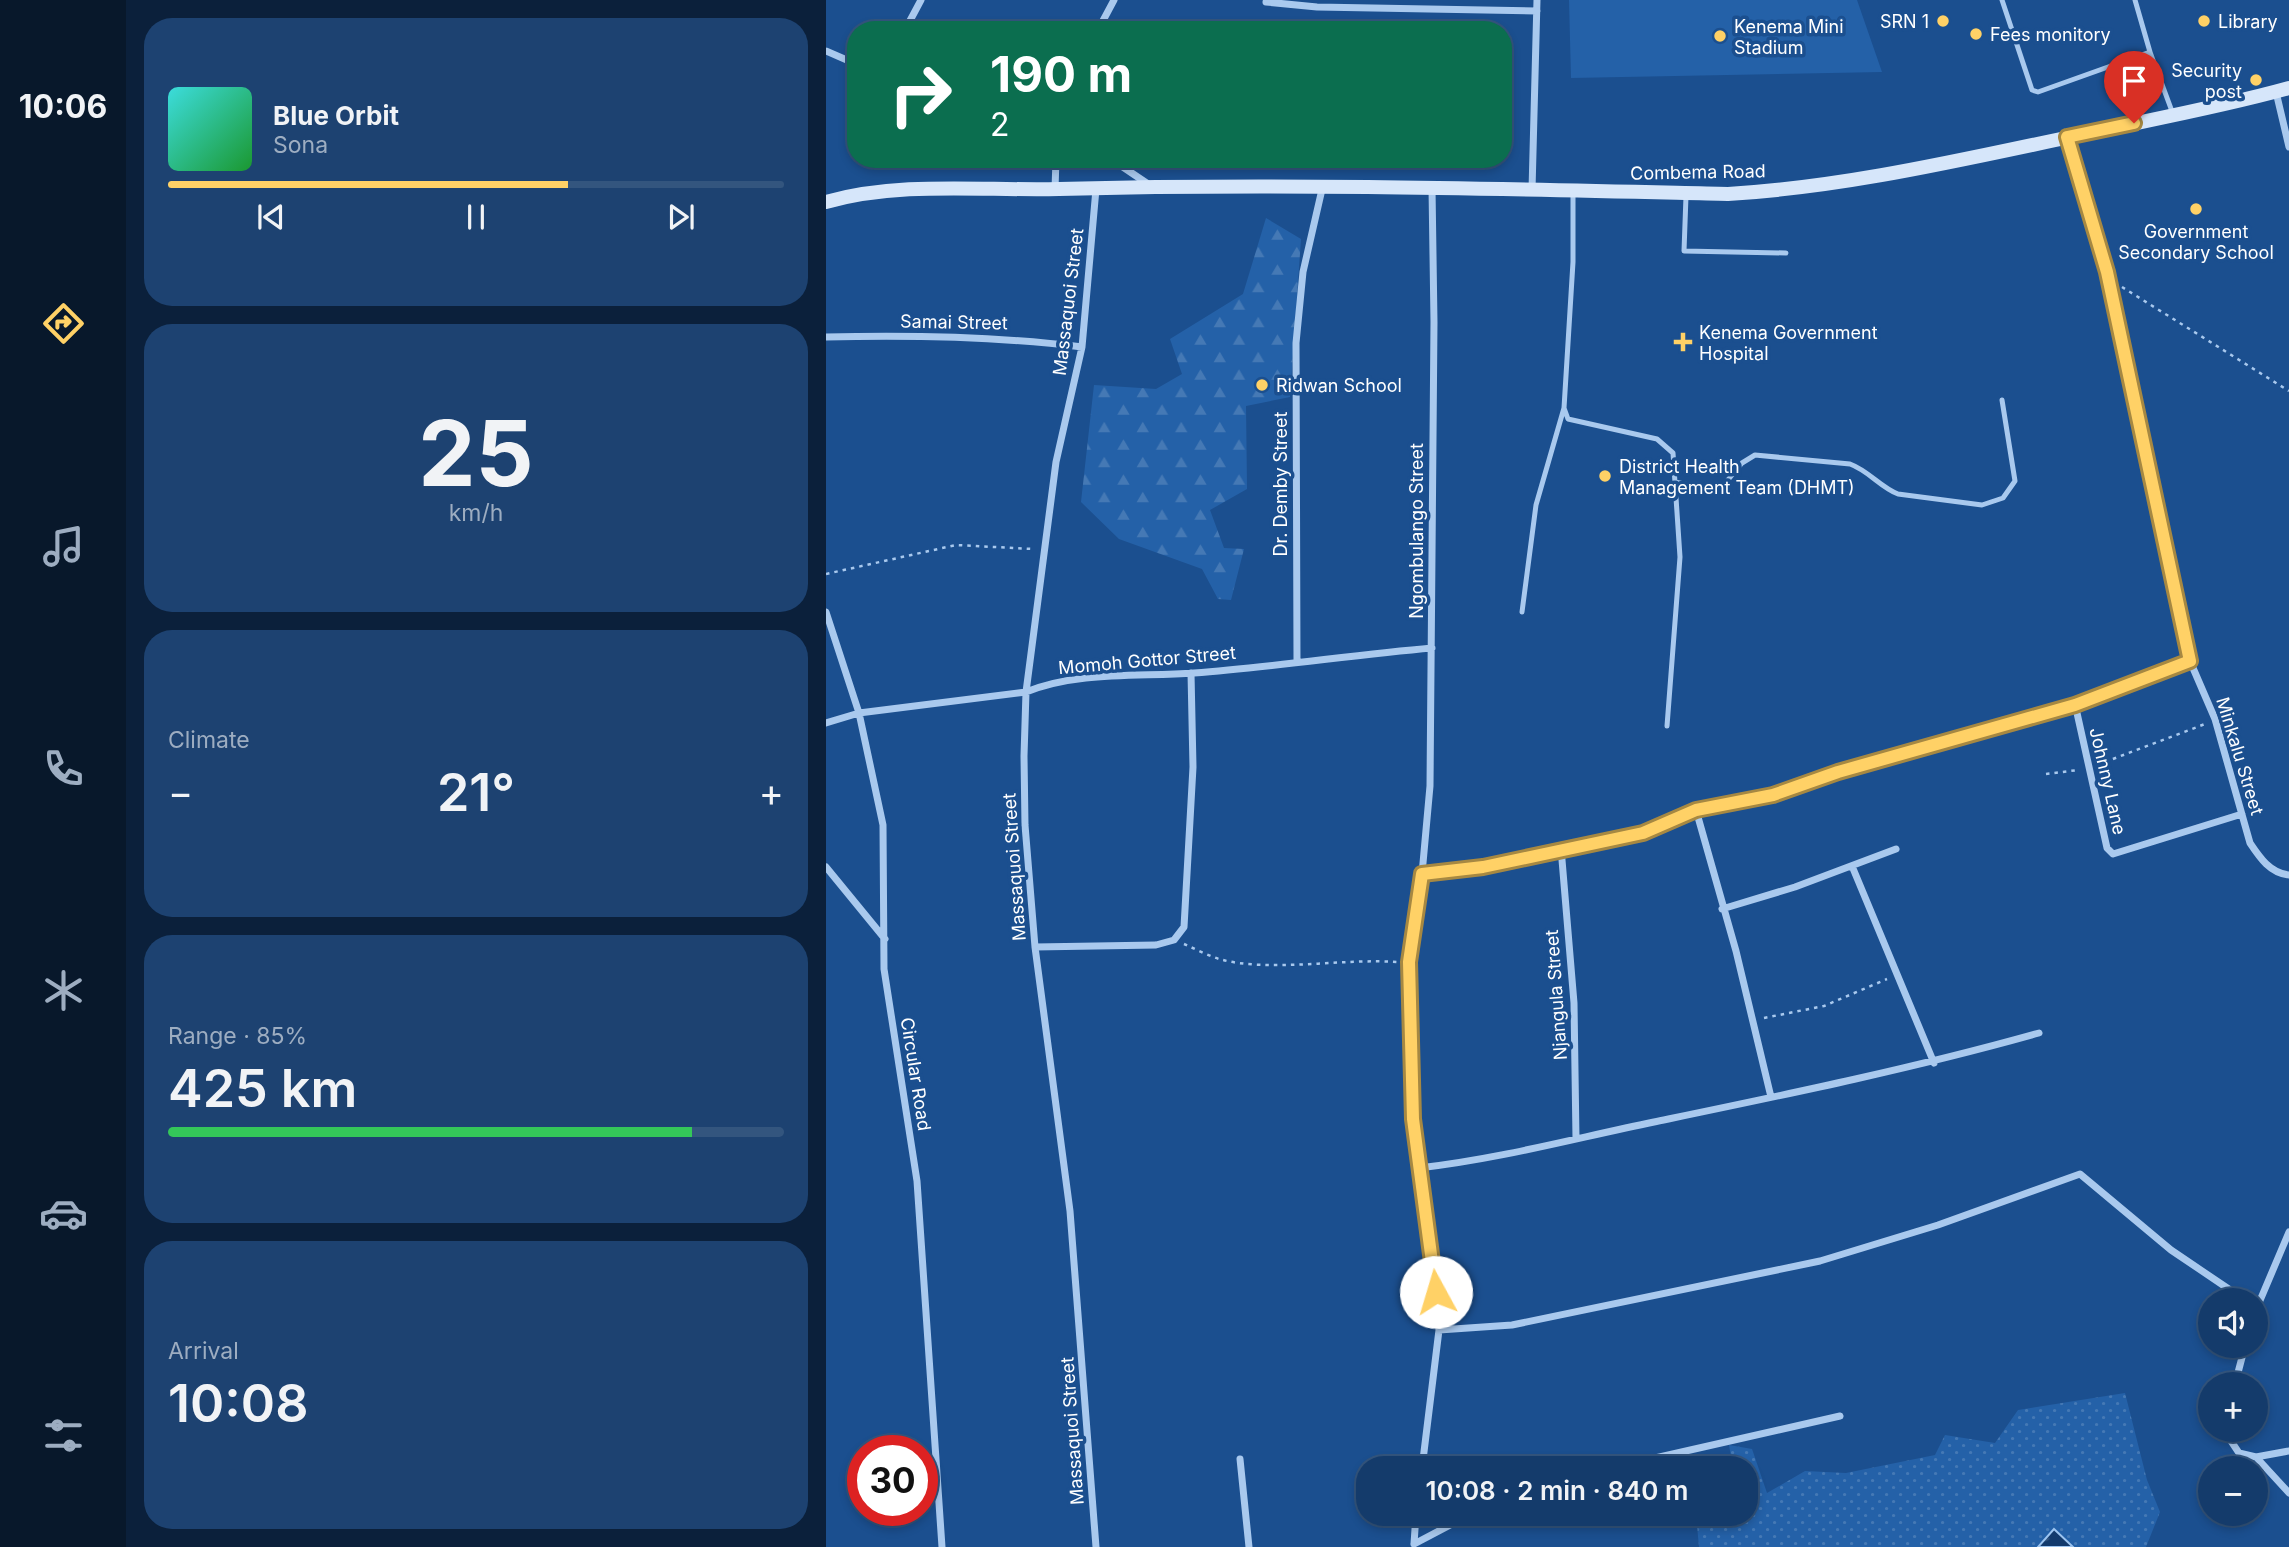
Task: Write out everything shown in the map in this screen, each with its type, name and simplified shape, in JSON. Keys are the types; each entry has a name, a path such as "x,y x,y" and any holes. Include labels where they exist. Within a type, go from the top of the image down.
{"street":[{"path":"910,21 921,0"},
{"path":"1103,21 1114,0"},
{"path":"1532,190 1537,0"},
{"path":"1266,2 1317,7 1537,11"},
{"path":"826,51 847,60"},
{"path":"2283,90 2289,147"},
{"name":"Combema Road","path":"1055,189 1323,184 1573,192 1779,191 1864,179 2283,90"},
{"name":"Minkalu Street","path":"2067,137 2107,272 2190,661 2215,719 2250,843 2261,861 2280,874 2289,876"},
{"path":"826,202 900,190 1055,189 1056,168"},
{"path":"1125,168 1152,186"},
{"name":"Dr. Demby Street","path":"1297,661 1296,343 1303,272 1323,184"},
{"name":"Ngombulango Street","path":"1423,1456 1439,1330 1414,1131 1409,962 1422,874 1430,786 1434,322 1432,187"},
{"name":"Massaquoi Street","path":"1096,188 1082,347 1056,461 1026,692 1025,825 1035,947 1070,1211 1096,1547"},
{"name":"Samai Street","path":"826,337 954,336 1017,339 1082,347"},
{"name":"Circular Road","path":"826,612 859,713 883,825 884,969 916,1181 943,1547"},
{"name":"Momoh Gottor Street","path":"826,723 859,713 1026,692 1044,685 1145,673 1191,673 1432,648"},
{"path":"1422,874 1483,867 1561,848 1643,833 1696,810 1773,795 1838,772 2075,705 2190,661"},
{"path":"1035,947 1156,945 1174,940 1184,927 1193,767 1191,673"},
{"name":"Johnny Lane","path":"2075,705 2107,848 2113,854 2242,814"},
{"path":"1696,810 1754,1020 1771,1097"},
{"name":"Njangula Street","path":"1561,848 1574,1003 1576,1139"},
{"path":"1722,909 1786,890 1896,849"},
{"path":"1852,866 1934,1063"},
{"path":"826,867 885,939"},
{"path":"1419,1168 1492,1159 1934,1063 2039,1033"},
{"path":"1439,1330 1512,1325 1820,1261 1938,1225 2080,1174 2171,1250 2227,1288"},
{"path":"2265,1288 2289,1232"},
{"path":"1664,1456 1840,1416"},
{"path":"2233,1442 2239,1453 2252,1456"},
{"path":"2262,1456 2289,1451"},
{"path":"1240,1460 1249,1547"},
{"path":"2268,1470 2289,1493"},
{"path":"1414,1545 1415,1526"},
{"path":"1414,1545 1449,1526"}],"lane":[{"path":"2002,0 2032,90 2038,92 2150,52"},
{"path":"2135,0 2150,52 2173,114"},
{"path":"1522,612 1536,505 1564,408 1573,262 1573,192"},
{"path":"1686,193 1684,251 1786,253"},
{"path":"1675,482 1715,489 1722,487 1742,463 1755,455 1850,464 1865,469 1887,489 1898,494 1982,505 2003,498 2015,481 2002,401"},
{"path":"1564,408 1568,419 1657,439 1673,453 1680,557 1667,726"}],"path":[{"path":"2107,272 2123,288 2182,327 2289,391"},
{"path":"826,574 956,545 1046,549"},
{"path":"2046,774 2088,769 2123,753 2171,740 2215,719"},
{"path":"1174,940 1220,959 1268,963 1365,959 1409,962"},
{"path":"1754,1020 1824,1006 1897,974"}],"green space":[{"name":"Kenema Mini Stadium","path":"1569,0 1857,0 1882,72 1571,78"},
{"path":"1266,218 1301,239 1290,397 1246,406 1247,489 1210,510 1224,548 1244,549 1231,600 1218,599 1202,569 1119,539 1081,502 1094,385 1156,389 1182,374 1170,339 1243,294"},
{"path":"2125,1393 2147,1480 2160,1512 2146,1547 1699,1547 1697,1526 1758,1526 1758,1467 1767,1493 1805,1471 1846,1473 1935,1455 1945,1435 1995,1443 2018,1410"},
{"path":"1729,1445 1752,1449 1754,1456 1731,1456"}],"water":[{"path":"2054,1529 2073,1547 2038,1547"}],"place":[{"name":"SRN 1","path":"1943,21"},
{"name":"Library","path":"2204,21"},
{"name":"Fees monitory","path":"1976,34"},
{"name":"Kenema Mini Stadium","path":"1720,36"},
{"name":"Security post","path":"2256,80"},
{"name":"Government Secondary School","path":"2196,209"},
{"name":"Kenema Government Hospital","path":"1683,342"},
{"name":"Ridwan School","path":"1262,385"},
{"name":"District Health Management Team (DHMT)","path":"1605,476"}],"route":[{"path":"1436,1292 1431,1243 1414,1143 1413,1119 1409,962 1410,940 1422,874 1483,867 1561,848 1643,833 1696,810 1773,795 1838,772 2075,705 2190,661 2107,272 2067,137 2134,123"}]}
